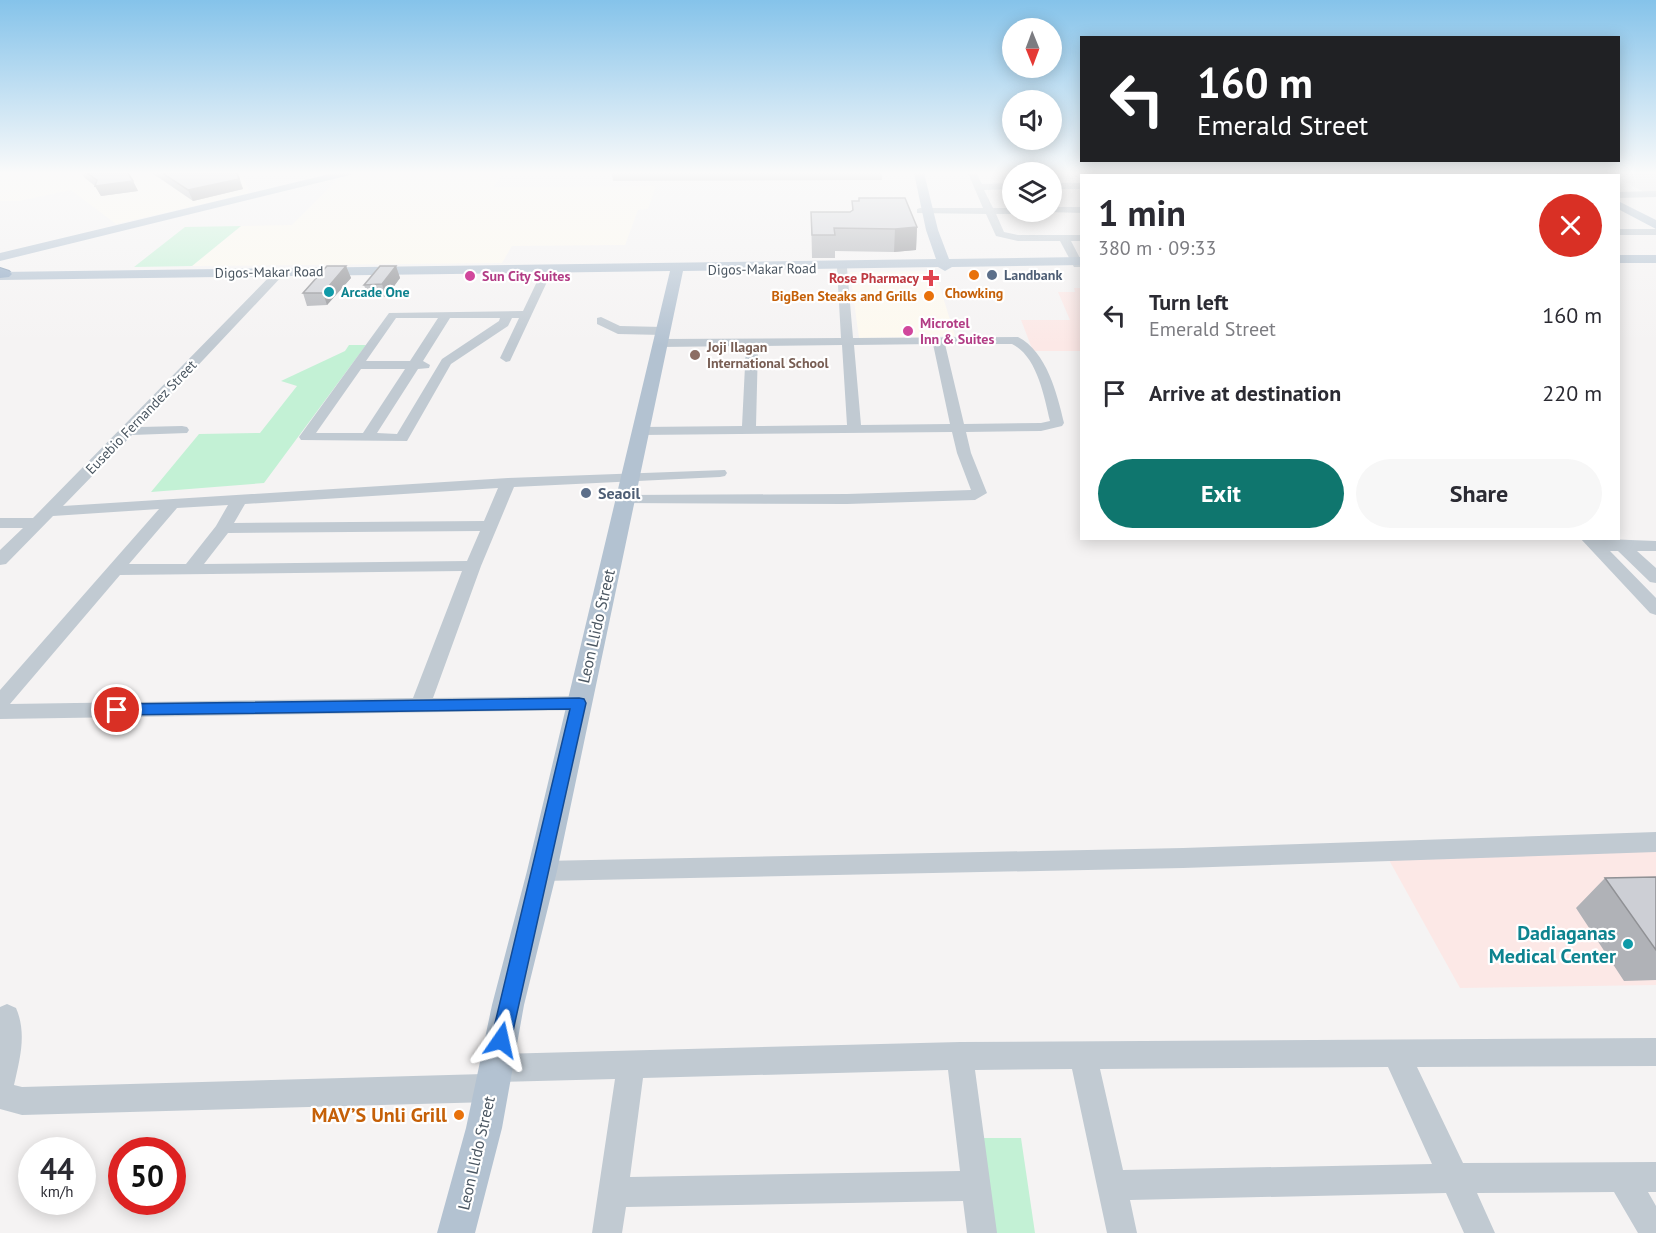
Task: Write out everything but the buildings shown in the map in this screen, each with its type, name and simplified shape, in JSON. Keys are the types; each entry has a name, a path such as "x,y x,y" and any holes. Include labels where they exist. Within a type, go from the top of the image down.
{"main road":[{"path":"0,255 101,231"},
{"path":"929,231 939,264"},
{"path":"932,243 972,262"},
{"path":"906,262 932,243"},
{"path":"1620,257 1656,257"},
{"name":"Digos-Makar Road","path":"1,274 548,269 906,262 939,264 1079,263"},
{"name":"Digos-Makar Road","path":"678,267 842,268 972,262 1079,263"},
{"name":"Leon Llido Street","path":"456,1233 484,1128 493,1078 678,267"}],"street":[{"path":"998,231 1012,237 1080,238"},
{"path":"1620,232 1656,232"},
{"path":"1064,238 1079,263"},
{"path":"842,268 854,429"},
{"path":"506,358 548,269"},
{"name":"Eusebio Fernandez Street","path":"0,560 51,511 280,272"},
{"path":"506,319 444,364 402,438 306,437 393,315 524,318"},
{"path":"368,437 446,315"},
{"path":"601,321 618,330 661,337 752,343 1014,340 1023,342 1043,378 1057,423 1041,427 641,431"},
{"path":"51,511 508,483 847,499 975,495 979,493 978,488 967,464 938,341"},
{"path":"749,430 752,343"},
{"path":"357,365 444,364"},
{"path":"128,431 182,430"},
{"path":"628,488 720,473"},
{"path":"420,705 473,566 508,483"},
{"path":"191,569 223,528 239,500"},
{"path":"0,703 173,503"},
{"path":"0,523 38,523"},
{"path":"223,528 489,526"},
{"path":"1592,542 1622,546 1656,546"},
{"path":"1592,542 1656,609"},
{"path":"1622,546 1656,578"},
{"path":"116,570 473,566"},
{"path":"0,711 579,703"},
{"path":"542,871 1183,858 1656,842"},
{"path":"0,1086 9,1046 7,1017"},
{"path":"0,1092 2,1096 22,1101 56,1101 493,1078 631,1064 960,1056 1656,1052"},
{"path":"1396,1053 1480,1233"},
{"path":"960,1056 982,1233"},
{"path":"1083,1056 1122,1233"},
{"path":"607,1233 631,1064"},
{"path":"1623,1177 1654,1233"},
{"path":"1112,1185 1454,1178 1656,1177"},
{"path":"613,1192 977,1186"}],"shaded area":[{"path":"235,231 630,231 625,245 512,246 502,263 192,266"},
{"path":"935,271 955,336 859,338 850,272"},
{"path":"1074,288 1080,288 1080,351 1033,351 1021,320 1070,320 1058,292 1075,292"},
{"path":"1656,851 1656,985 1460,988 1389,860"}],"green space":[{"path":"180,231 235,231 192,266 134,267"},
{"path":"349,345 366,345 264,483 151,492 199,434 260,433 297,386 281,381 345,351"},
{"path":"977,1138 1021,1138 1035,1233 988,1233"}],"place":[{"name":"Chowking","path":"974,275"},
{"name":"Landbank","path":"992,275"},
{"name":"Sun City Suites","path":"470,276"},
{"name":"Rose Pharmacy","path":"931,278"},
{"name":"Arcade One","path":"329,292"},
{"name":"BigBen Steaks and Grills","path":"929,296"},
{"name":"Microtel Inn & Suites","path":"908,331"},
{"name":"Joji Ilagan International School","path":"695,355"},
{"name":"Seaoil","path":"586,493"},
{"name":"Dadiaganas Medical Center","path":"1628,944"},
{"name":"MAV’S Unli Grill","path":"459,1115"}],"route":[{"path":"117,710 579,703 554,808 542,871 501,1040"}]}
